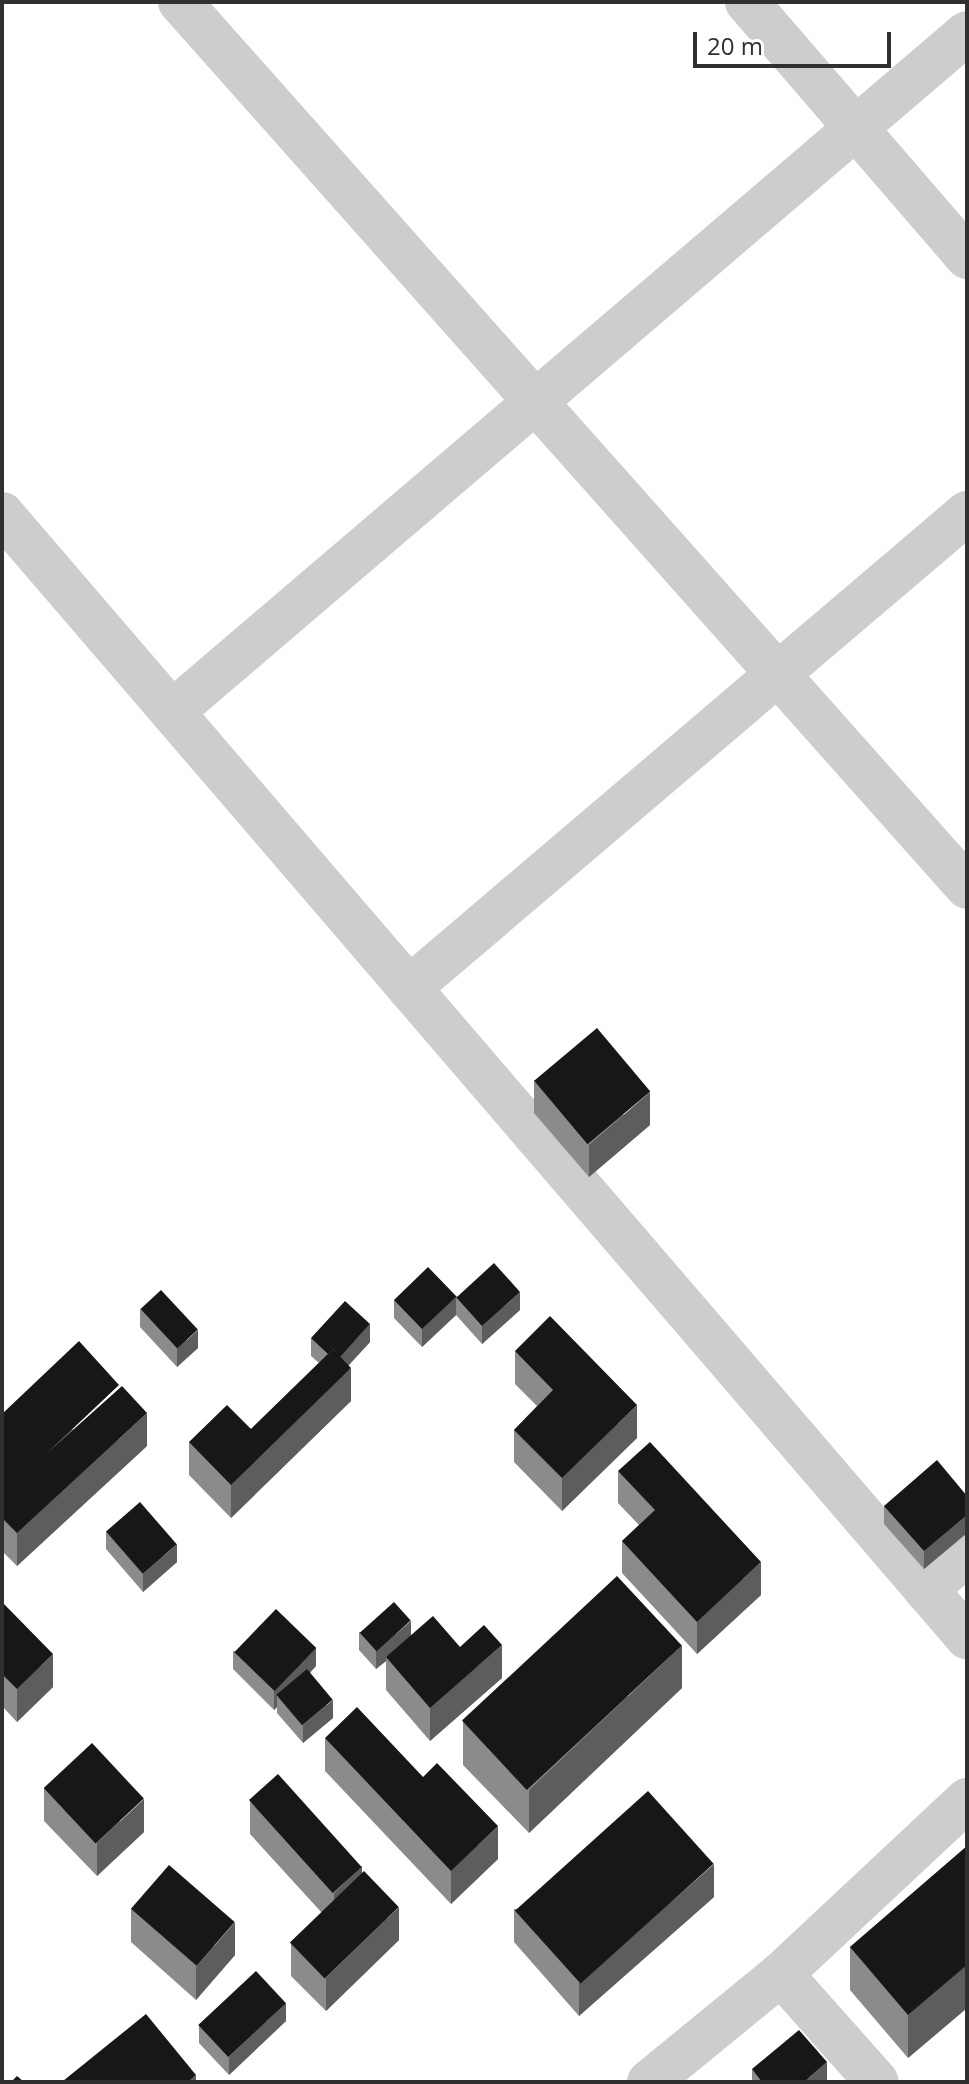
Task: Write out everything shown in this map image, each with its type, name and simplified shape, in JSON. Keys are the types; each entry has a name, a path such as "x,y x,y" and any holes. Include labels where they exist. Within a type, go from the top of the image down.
{"street":[{"path":"180,2 967,887"},
{"path":"747,2 967,257"},
{"path":"172,712 967,33"},
{"path":"409,988 967,513"},
{"path":"2,514 967,1637"},
{"path":"926,1590 967,1554"},
{"path":"649,2082 781,1974 967,1800"},
{"path":"781,1974 877,2082"}],"building":[{"path":"597,1028 650,1092 588,1144 534,1081"},
{"path":"494,1263 520,1292 482,1326 456,1297 422,1329 394,1300 428,1267 457,1297"},
{"path":"161,1290 198,1329 177,1349 141,1309"},
{"path":"345,1301 370,1324 340,1357 333,1349 328,1354 311,1338"},
{"path":"550,1316 637,1405 562,1478 514,1430 553,1390 515,1351"},
{"path":"79,1341 119,1385 45,1455 122,1386 147,1413 17,1533 2,1518 2,1414"},
{"path":"333,1349 351,1368 231,1485 189,1442 227,1405 251,1429"},
{"path":"650,1442 761,1562 697,1622 622,1541 655,1510 618,1471"},
{"path":"937,1460 967,1496 967,1515 924,1551 884,1506"},
{"path":"140,1502 177,1544 143,1574 106,1532"},
{"path":"617,1576 682,1645 527,1790 462,1721"},
{"path":"2,1602 53,1654 17,1689 2,1674"},
{"path":"394,1602 411,1621 377,1651 360,1633"},
{"path":"276,1609 316,1648 275,1691 234,1652"},
{"path":"433,1616 460,1647 484,1625 502,1645 430,1708 386,1657"},
{"path":"307,1669 333,1700 302,1725 276,1695"},
{"path":"357,1707 423,1777 437,1763 498,1826 451,1871 325,1738"},
{"path":"92,1743 144,1799 96,1844 44,1788"},
{"path":"278,1774 362,1867 333,1893 249,1800"},
{"path":"648,1791 714,1864 581,1984 515,1911"},
{"path":"967,1846 967,1965 908,2015 850,1947"},
{"path":"169,1865 235,1922 197,1966 131,1909"},
{"path":"364,1871 399,1907 325,1979 290,1943"},
{"path":"256,1971 286,2003 228,2057 198,2025"},
{"path":"146,2014 196,2075 188,2082 63,2081"},
{"path":"799,2030 827,2062 804,2082 762,2082 752,2069"}]}
